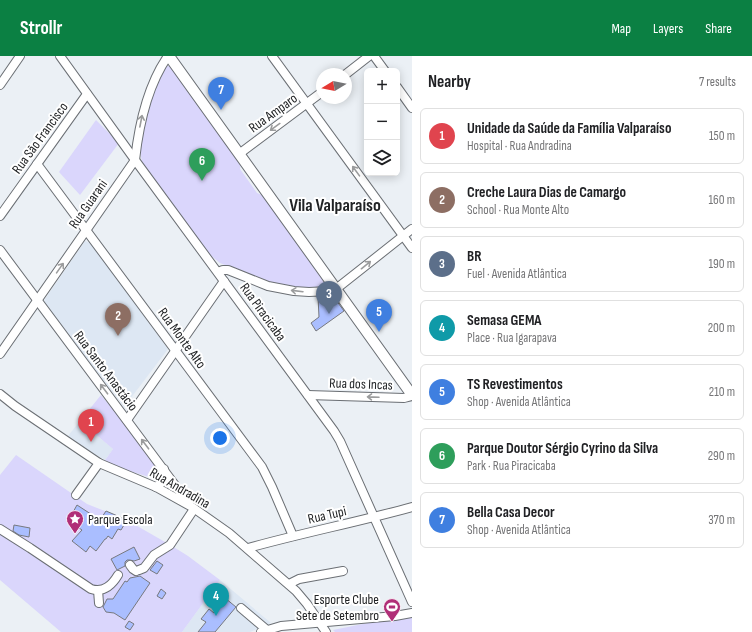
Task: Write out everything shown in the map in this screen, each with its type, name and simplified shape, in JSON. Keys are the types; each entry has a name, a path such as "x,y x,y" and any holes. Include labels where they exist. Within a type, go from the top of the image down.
{"main road":[{"path":"168,56 412,395"}],"street":[{"path":"0,85 20,56"},
{"name":"Rua Piracicaba","path":"60,56 337,436 412,602"},
{"name":"Rua Guarani","path":"0,354 135,160 145,105 155,77 168,56"},
{"path":"272,56 412,248"},
{"path":"352,69 369,56"},
{"path":"374,56 383,68"},
{"path":"400,91 412,108"},
{"name":"Rua São Francisco","path":"0,216 87,94"},
{"name":"Rua Amparo","path":"239,154 316,97"},
{"name":"Rua Monte Alto","path":"37,164 262,466 293,536"},
{"path":"218,272 228,270 268,286 298,292 329,291 336,289 412,229"},
{"name":"Rua Santo Anastácio","path":"0,250 193,508"},
{"path":"127,420 224,281"},
{"name":"Rua Andradina","path":"0,394 99,463 156,487 193,508 229,533 302,596 326,632"},
{"name":"Rua dos Incas","path":"308,395 404,398 412,395"},
{"path":"76,495 99,463"},
{"path":"156,487 164,480 165,473 163,468"},
{"name":"Rua Tupi","path":"248,548 412,507"},
{"path":"135,569 144,568 154,554 170,544 193,508"},
{"path":"0,529 91,589 105,589 113,583 118,575"},
{"path":"289,584 299,579 343,572"},
{"path":"98,590 99,603"},
{"path":"241,608 264,631 281,626 396,616 412,613"}],"shaded area":[{"path":"165,66 170,66 241,163 240,169 257,193 264,196 328,284 326,289 305,289 267,282 220,263 210,255 143,166 140,147 147,111 156,85"},
{"path":"96,120 119,143 80,195 59,172"},
{"path":"85,241 90,243 168,349 124,407 44,302"},
{"path":"101,395 127,426 162,473 159,480 103,463 113,449 80,421"},
{"path":"80,421 113,449 105,460 68,436"},
{"name":"Parque Escola","path":"16,455 87,504 132,523 188,556 220,580 182,632 61,632 0,580 0,475"},
{"path":"220,580 271,623 250,632 182,632"},
{"name":"Esporte Clube Sete de Setembro","path":"412,614 412,632 335,632 333,630"}],"building":[{"path":"333,296 344,311 316,331 311,323 319,317 318,297"},
{"path":"77,505 100,520 106,511 127,520 121,530 118,529 112,539 108,536 96,551 90,546 86,552 72,541 82,530 73,524 77,517 72,514"},
{"path":"14,525 30,528 29,537 19,535 13,531"},
{"path":"134,547 140,559 134,561 127,560 125,562 125,566 117,570 111,559"},
{"path":"157,561 163,565 157,574 150,570"},
{"path":"140,576 150,583 125,620 114,613 106,612 103,607 107,599 113,599 125,581 127,582 130,578"},
{"path":"161,589 166,593 162,599 157,596"},
{"path":"225,598 236,607 215,632 198,632 206,622 201,619 209,609 214,613"},
{"path":"129,621 134,624 130,630 125,627"}],"place":[{"name":"Bella Casa Decor","path":"221,110"},
{"name":"Parque Doutor Sérgio Cyrino da Silva","path":"202,181"},
{"name":"BR","path":"329,314"},
{"name":"TS Revestimentos","path":"379,332"},
{"name":"Creche Laura Dias de Camargo","path":"118,336"},
{"name":"Unidade da Saúde da Família Valparaíso","path":"91,442"},
{"name":"Parque Escola","path":"75,534"},
{"name":"Semasa GEMA","path":"216,616"},
{"name":"Esporte Clube Sete de Setembro","path":"392,622"}],"district":[{"name":"Vila Valparaíso","path":"335,205"}]}
